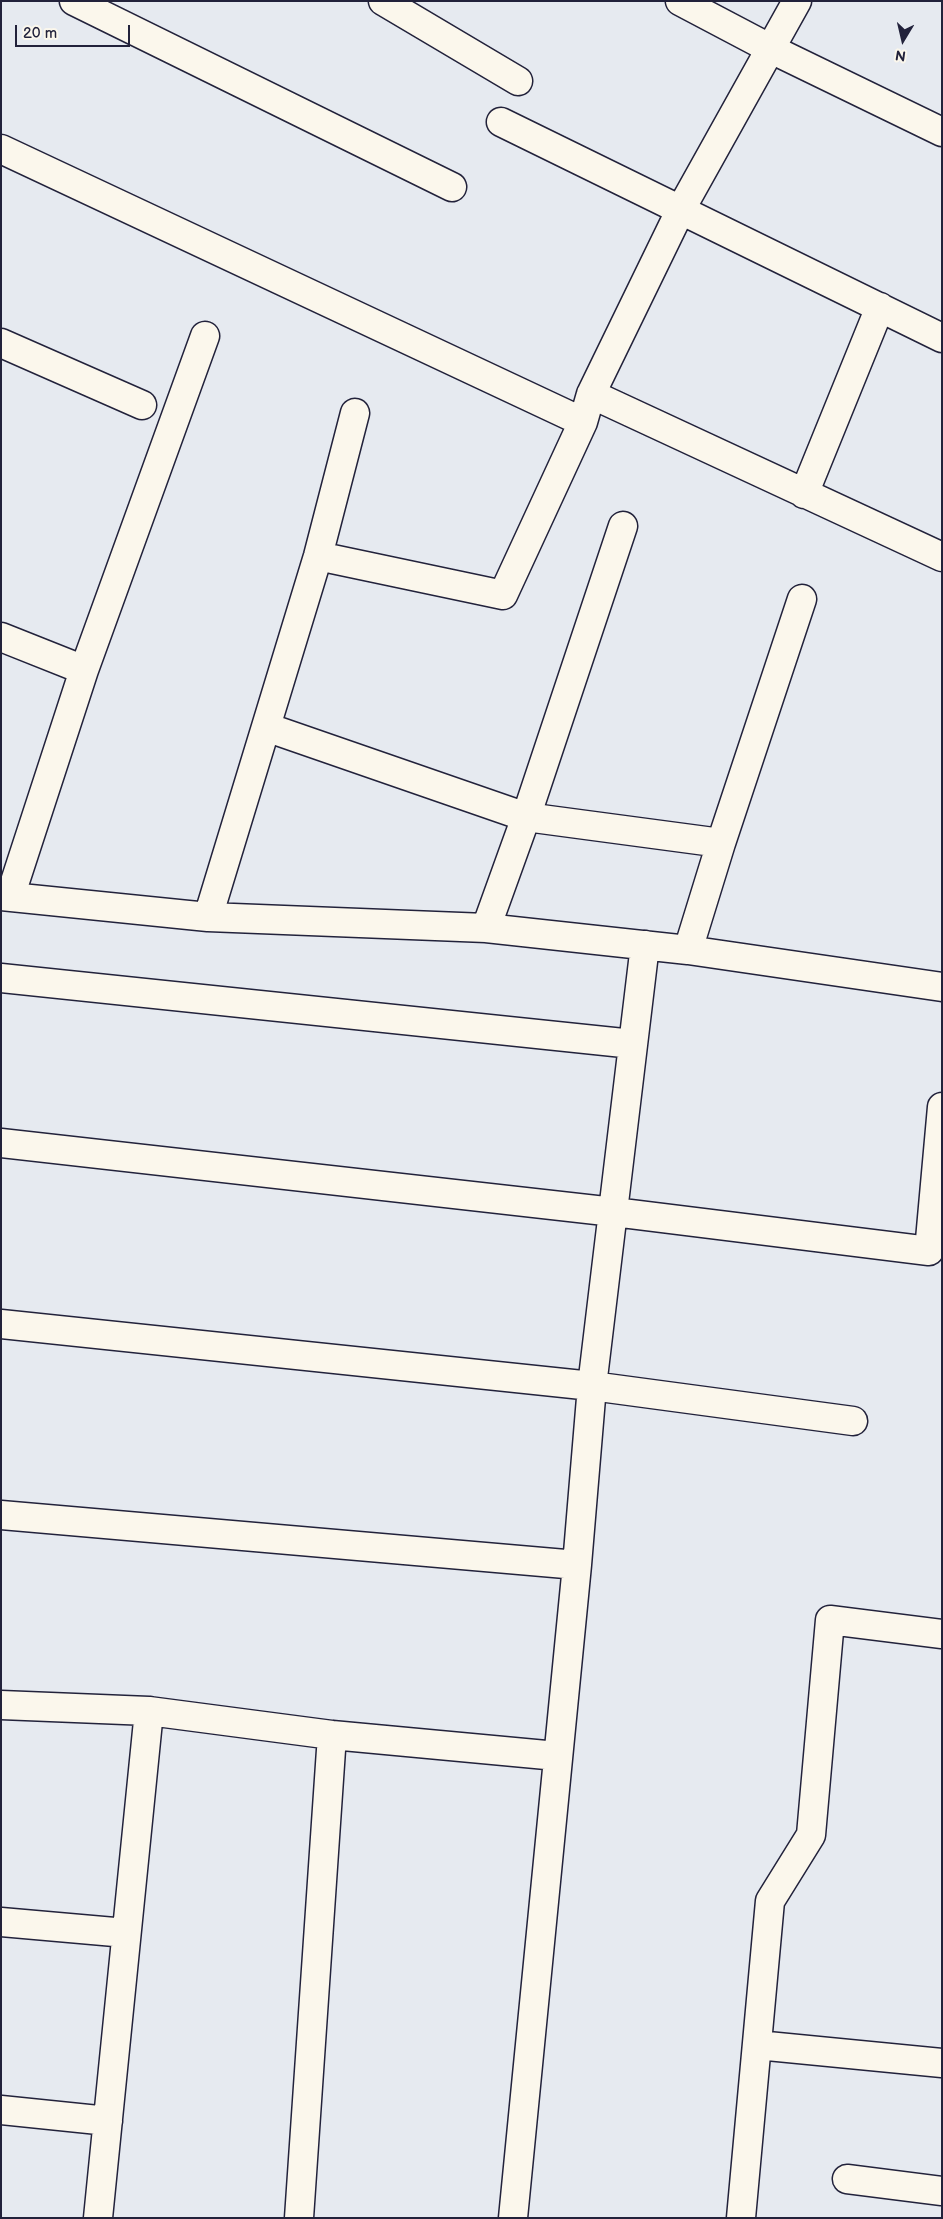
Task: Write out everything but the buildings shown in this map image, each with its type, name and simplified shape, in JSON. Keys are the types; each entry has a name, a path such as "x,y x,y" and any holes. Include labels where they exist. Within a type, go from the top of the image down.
{"street":[{"path":"74,1 452,187"},
{"path":"383,1 518,81"},
{"path":"680,1 771,49 942,132"},
{"path":"318,556 503,595 583,422 592,394 681,209 797,1"},
{"path":"501,122 942,338"},
{"path":"1,149 583,422"},
{"path":"804,494 880,307"},
{"path":"205,336 84,670 5,897 208,916 486,928 645,944 942,987"},
{"path":"1,343 142,405"},
{"path":"592,394 942,557"},
{"path":"208,916 318,556 355,413"},
{"path":"486,928 526,817 623,526"},
{"path":"688,950 802,599"},
{"path":"1,637 84,670"},
{"path":"266,727 526,817 722,843"},
{"path":"513,2218 577,1565 592,1386 645,944"},
{"path":"1,978 633,1044"},
{"path":"1,1144 614,1212 929,1251 942,1107"},
{"path":"1,1324 592,1386 853,1421"},
{"path":"1,1515 577,1565"},
{"path":"741,2218 770,1901 811,1835 830,1620 942,1634"},
{"path":"1,1706 149,1711 332,1735 557,1756"},
{"path":"98,2218 149,1711"},
{"path":"298,2218 332,1735"},
{"path":"1,1922 126,1933"},
{"path":"757,2045 942,2063"},
{"path":"1,2110 108,2121"},
{"path":"847,2179 942,2191"}]}
